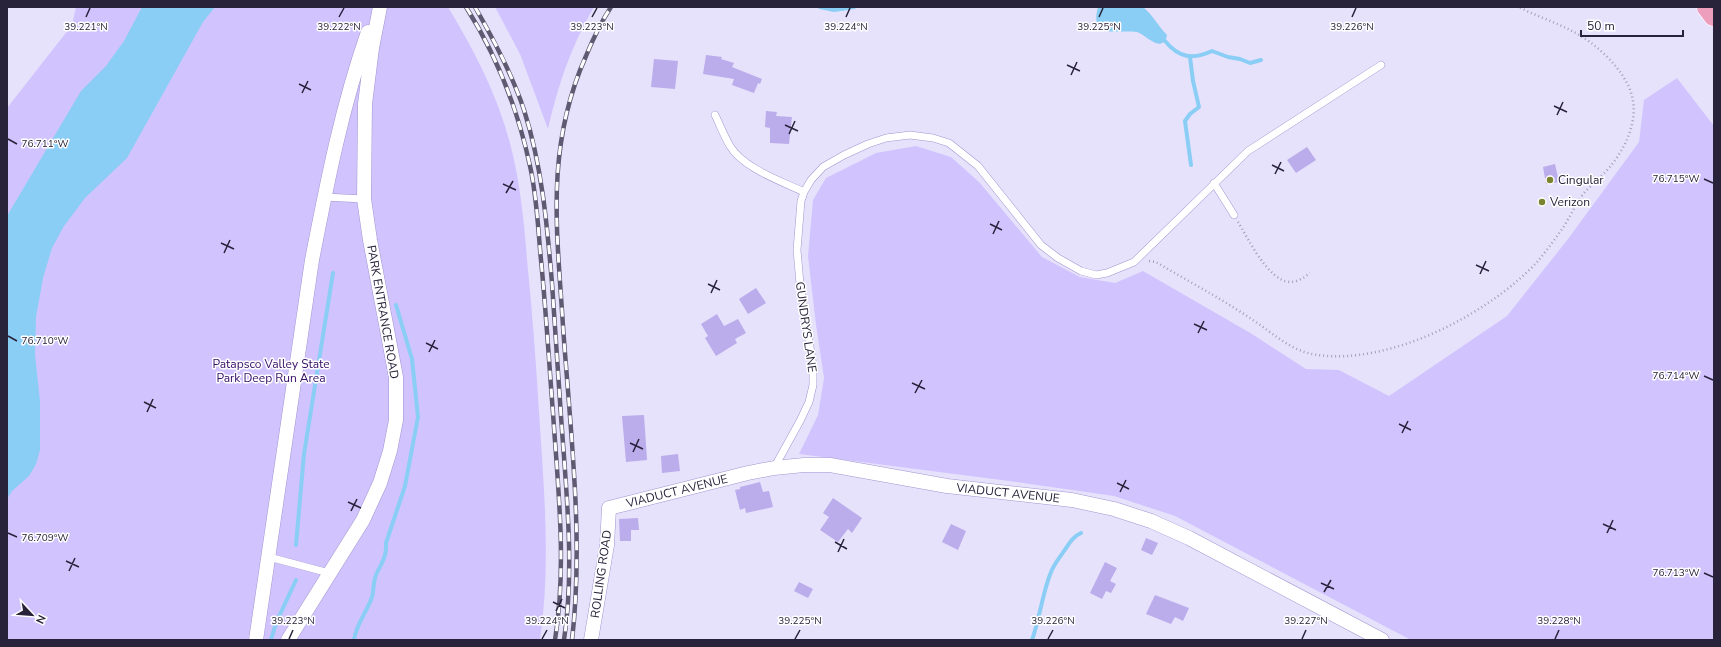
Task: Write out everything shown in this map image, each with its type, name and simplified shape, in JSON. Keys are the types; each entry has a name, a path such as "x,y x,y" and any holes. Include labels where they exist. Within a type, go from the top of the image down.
{"highway":[{"path":"1708,7 1714,15"}],"street":[{"name":"PARK ENTRANCE ROAD","path":"256,640 312,260 324,197 347,99 378,7"},
{"name":"PARK ENTRANCE ROAD","path":"288,640 363,520 380,483 390,451 396,420 396,377 370,240 364,199 365,104 378,7"},
{"name":"VIADUCT AVENUE","path":"610,508 774,468 804,465 830,465 948,486 1072,500 1114,509 1151,521 1189,538 1382,640"},
{"name":"ROLLING ROAD","path":"591,640 607,545 610,508"}],"lane":[{"path":"1134,262 1248,151 1382,65"},
{"path":"715,115 730,147 740,157 756,169 804,192"},
{"name":"GUNDRYS LANE","path":"774,468 809,402 813,385 813,366 800,284 797,250 801,201 811,180 823,167 868,144 886,138 910,135 933,138 949,143 978,166 1041,245 1058,258 1081,271 1096,275 1107,273 1134,262"},
{"path":"1214,183 1234,215"},
{"path":"324,197 364,199"},
{"path":"269,557 329,573"}],"path":[{"path":"1134,262 1145,260 1156,262 1253,320 1282,342 1301,352 1318,355 1358,355 1396,347 1426,337 1478,310 1501,293 1537,261 1564,226 1583,195 1610,166 1628,137 1634,111 1628,86 1611,61 1598,49 1572,31 1519,7"},
{"path":"1234,215 1265,265 1281,279 1290,282 1299,280 1310,274"}],"green space":[{"name":"Patapsco Valley State Park Deep Run Area","path":"76,7 448,7 476,56 492,90 510,143 521,201 534,336 546,526 545,583 540,640 7,640 7,108 72,25"},
{"path":"495,7 594,7 578,37 566,66 556,96 548,129 520,54"},
{"path":"1677,78 1714,126 1714,640 1411,640 1175,516 1114,496 799,454 818,415 824,378 808,256 813,200 826,178 876,153 916,146 951,157 979,182 1042,257 1080,277 1115,283 1143,271 1252,334 1306,369 1339,370 1389,396 1507,316 1568,239 1639,142 1644,100"}],"water":[{"path":"142,7 215,7 203,22 127,158 85,198 64,226 52,248 43,278 36,317 35,355 40,401 40,450 36,464 29,476 12,491 7,499 7,216 81,91 106,66 124,41"},
{"path":"1098,7 1143,7 1150,13 1167,35 1166,39 1160,44 1137,32 1107,31 1101,29 1097,24 1096,17"}],"building":[{"path":"706,55 722,57 721,59 734,63 732,67 762,79 760,84 758,83 754,93 732,85 734,79 703,74"},
{"path":"654,59 678,61 675,89 651,87"},
{"path":"766,111 777,112 776,116 792,117 789,144 770,143 770,128 765,127"},
{"path":"1307,147 1316,160 1296,173 1287,160"},
{"path":"1555,164 1559,182 1546,184 1543,167"},
{"path":"756,288 766,303 748,314 739,299"},
{"path":"717,314 724,326 738,319 746,333 735,339 737,343 716,356 705,338 708,336 701,324"},
{"path":"644,415 647,460 626,462 622,416"},
{"path":"678,454 680,471 662,473 661,456"},
{"path":"760,482 763,492 769,491 773,507 746,513 745,508 740,510 735,490 740,489 740,487"},
{"path":"833,498 862,518 852,533 848,529 838,542 820,530 829,517 823,513"},
{"path":"638,518 639,530 631,530 631,541 620,541 619,519"},
{"path":"951,524 966,531 958,550 942,542"},
{"path":"1146,538 1158,543 1152,555 1141,550"},
{"path":"1105,562 1117,568 1110,581 1116,584 1111,593 1106,591 1102,599 1090,593"},
{"path":"799,582 813,589 808,598 794,591"},
{"path":"1155,595 1189,608 1183,621 1175,617 1171,624 1146,614"}],"waterway":[{"path":"820,7 834,10 854,7"},
{"path":"1165,41 1170,47 1187,56 1199,56 1212,51 1250,63 1261,60"},
{"path":"1190,57 1193,81 1199,107 1190,114 1185,121 1191,165"},
{"path":"296,545 304,454 333,273"},
{"path":"354,640 359,623 372,597 375,578 385,557 386,543 405,486 418,417 412,359 396,305"},
{"path":"1032,640 1045,589 1052,569 1071,541 1081,533"},
{"path":"271,640 276,623 296,580"}],"railway":[{"path":"466,7 497,64 513,104 525,145 534,189 546,317 560,526 561,555 559,612 555,640"},
{"path":"475,7 502,57 524,110 535,152 543,195 552,283 567,500 569,585 564,640"},
{"path":"572,640 577,562 575,483 558,256 557,190 559,157 564,124 573,90 591,43 611,7"}],"place":[{"name":"Cingular","path":"1550,180"},
{"name":"Verizon","path":"1542,202"}]}
